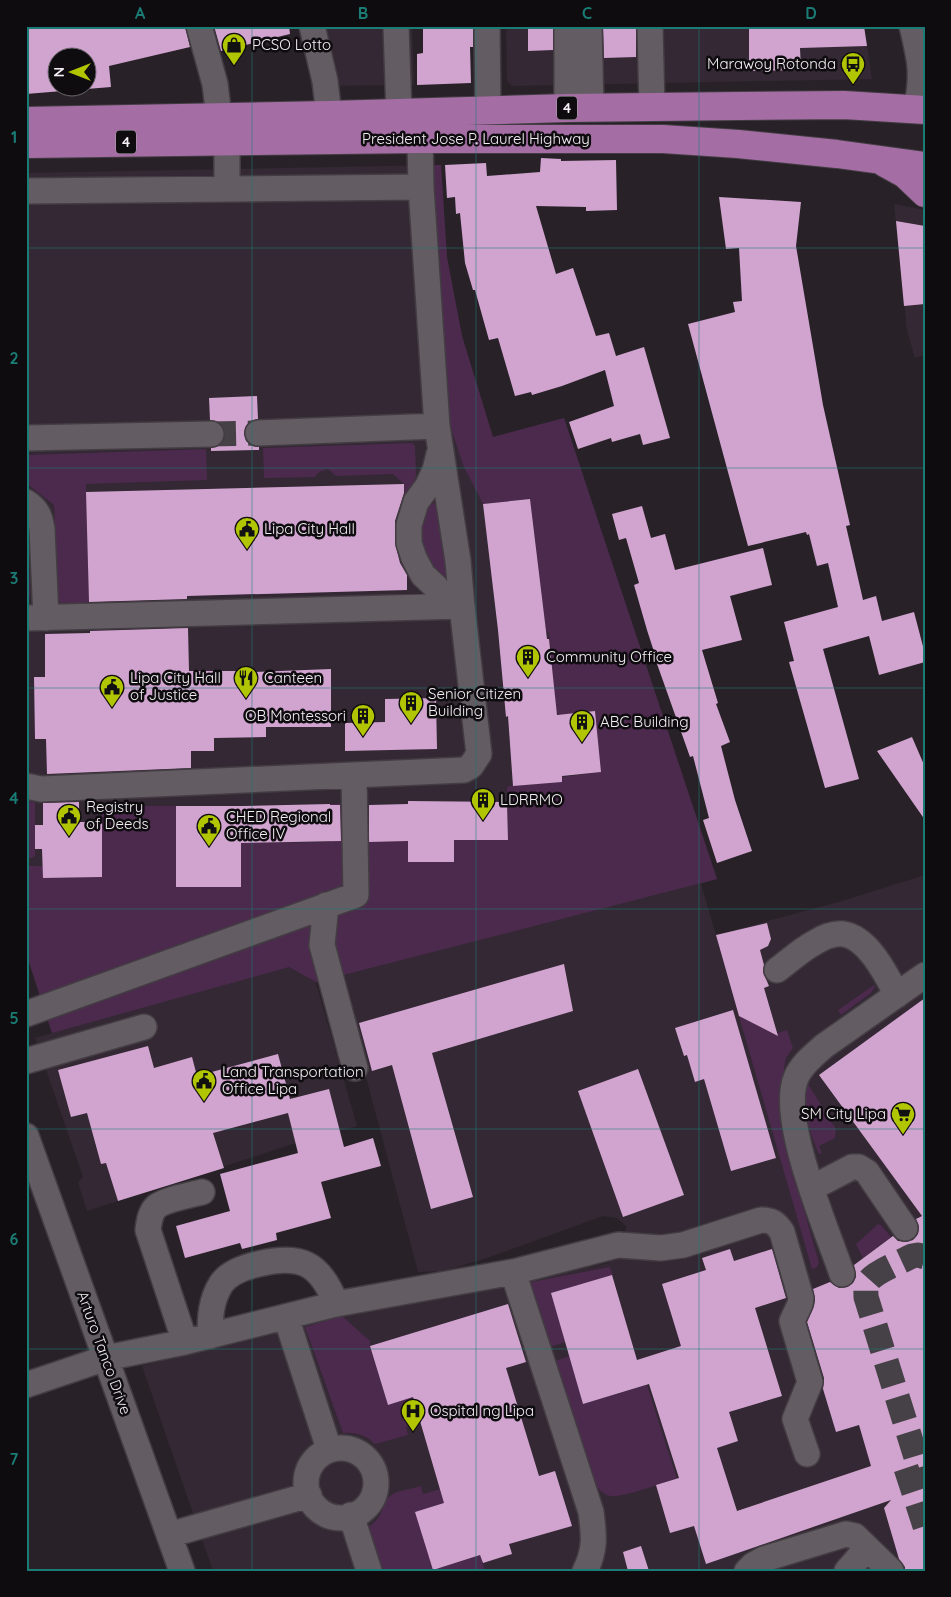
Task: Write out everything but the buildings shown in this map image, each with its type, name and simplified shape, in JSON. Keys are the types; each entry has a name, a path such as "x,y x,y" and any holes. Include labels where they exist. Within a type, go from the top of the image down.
{"highway":[{"name":"President Jose P. Laurel Highway","path":"26,144 223,129 329,115 579,108 844,105 922,109"},
{"name":"President Jose P. Laurel Highway","path":"26,121 420,139 664,139 837,154 925,166"},
{"path":"880,160 905,174 925,193"}],"street":[{"path":"198,26 215,84 223,129 227,189"},
{"path":"312,26 326,81 329,115"},
{"path":"396,26 399,113"},
{"path":"487,26 488,111"},
{"path":"567,26 579,108"},
{"path":"579,108 589,26"},
{"path":"650,26 652,107"},
{"path":"912,26 921,68 922,109"},
{"path":"26,786 41,789 464,770 471,766 479,754 452,606 458,561 438,438 421,187 420,139"},
{"path":"26,191 421,187"},
{"path":"258,433 438,438"},
{"path":"26,438 211,434"},
{"path":"438,438 435,470 427,487 416,502 409,525 409,542 414,558 423,575 452,606"},
{"path":"26,502 35,508 40,517 42,528 36,618 452,606"},
{"path":"26,1014 356,895 354,775"},
{"path":"326,905 322,945 355,1068"},
{"path":"777,970 812,943 828,936 848,935 860,942 877,960 897,995"},
{"path":"842,1274 812,1188 794,1124 792,1101 796,1078 811,1058 824,1046 925,975"},
{"path":"26,1061 144,1027"},
{"name":"Arturo Tanco Drive","path":"26,1136 182,1571"},
{"path":"812,1188 846,1169 859,1167 867,1172 905,1228"},
{"path":"185,1342 148,1230 150,1217 156,1207 202,1192"},
{"path":"26,1385 106,1358 185,1342 336,1304 513,1272 618,1245 661,1248 683,1245 761,1220 770,1220 777,1224 782,1232 801,1298 792,1321 810,1382 795,1419 807,1454"},
{"path":"210,1336 210,1315 215,1296 222,1282 232,1273 274,1260 289,1259 300,1262 317,1272 330,1289 336,1304"},
{"path":"513,1272 591,1512 594,1536 590,1560 584,1571"},
{"path":"286,1317 329,1449"},
{"path":"349,1448 367,1458 374,1470 376,1482 374,1496 362,1512 343,1518 323,1514 310,1499 306,1479 313,1461 329,1449 349,1448"},
{"path":"169,1535 309,1495"},
{"path":"351,1515 369,1571"},
{"path":"748,1571 764,1559 846,1534 855,1536 878,1563 847,1571"}],"shaded area":[{"path":"302,26 412,26 414,85 320,86"},
{"path":"506,26 864,26 872,79 512,86 507,81"},
{"path":"430,165 441,165 447,257 462,336 493,437 564,418 717,879 316,982 289,967 52,1033 26,953 26,866 43,866 44,878 102,877 102,806 216,806 233,843 330,842 330,804 355,803 356,842 408,841 408,862 453,862 454,840 508,839 507,788 509,786 562,782 562,777 600,772 595,711 560,715 556,712 549,633 546,631 530,499 483,504 463,465 446,413"},
{"path":"441,165 447,257 462,336 493,437 564,418 717,879 701,884 716,935 842,901 925,875 925,1571 213,1571 142,1366 277,1333 289,1327 341,1312 516,1282 609,1263 627,1227 617,1218 603,1216 490,1257 444,1271 418,1272 356,1040 361,1038 344,975 316,983 357,1126 296,1143 87,1211 78,1182 83,1177 35,1038 52,1033 26,953 26,173"},
{"path":"894,204 925,210 925,355 915,358 907,331"},
{"path":"412,443 415,446 416,476 405,510 404,484 393,474 336,476 328,469 319,472 315,477 264,478 263,448"},
{"path":"206,449 207,480 86,484 89,601 74,605 59,602 54,505 26,483 26,455"},
{"path":"438,502 448,578 446,581 442,581 429,561 422,546 421,538 421,529 428,505"},
{"path":"26,519 28,523 30,597 26,599"},
{"path":"26,800 35,803 35,856 31,858 26,858"},
{"path":"874,985 871,993 841,1015 838,1010"},
{"path":"739,1016 775,1034 787,1030 793,1048 786,1058 784,1068 780,1100 781,1128 819,1263 816,1268 812,1269"},
{"path":"808,1084 836,1129 835,1138 819,1146 822,1153 819,1154 805,1108 805,1090"},
{"path":"878,1224 891,1237 863,1258 856,1244"},
{"path":"610,1267 613,1276 565,1342 550,1347 526,1283"},
{"path":"342,1316 370,1341 370,1347 388,1405 413,1397 417,1412 410,1414 414,1425 406,1427 408,1435 375,1444 368,1438 360,1435 343,1433 305,1327"},
{"path":"569,1356 584,1381 577,1383 583,1404 647,1385 677,1479 618,1496 607,1495 596,1486 553,1362"},
{"path":"421,1486 423,1494 440,1489 444,1503 433,1570 480,1555 485,1571 382,1571 368,1527 378,1519 390,1496"}],"tunnel":[{"path":"211,434 258,433"},
{"path":"925,1257 912,1256 882,1271 871,1278 866,1285 866,1297 925,1486"},
{"path":"906,1468 925,1526"}],"place":[{"name":"PCSO Lotto","path":"234,66"},
{"name":"Marawoy Rotonda","path":"853,85"},
{"name":"Lipa City Hall","path":"247,550"},
{"name":"Community Office","path":"528,678"},
{"name":"Canteen","path":"246,699"},
{"name":"Lipa City Hall of Justice","path":"112,708"},
{"name":"Senior Citizen Building","path":"411,724"},
{"name":"OB Montessori","path":"363,737"},
{"name":"ABC Building","path":"582,743"},
{"name":"LDRRMO","path":"483,821"},
{"name":"Registry of Deeds","path":"69,837"},
{"name":"CHED Regional Office IV","path":"209,847"},
{"name":"Land Transportation Office Lipa","path":"204,1102"},
{"name":"SM City Lipa","path":"903,1135"},
{"name":"Ospital ng Lipa","path":"413,1432"}]}
